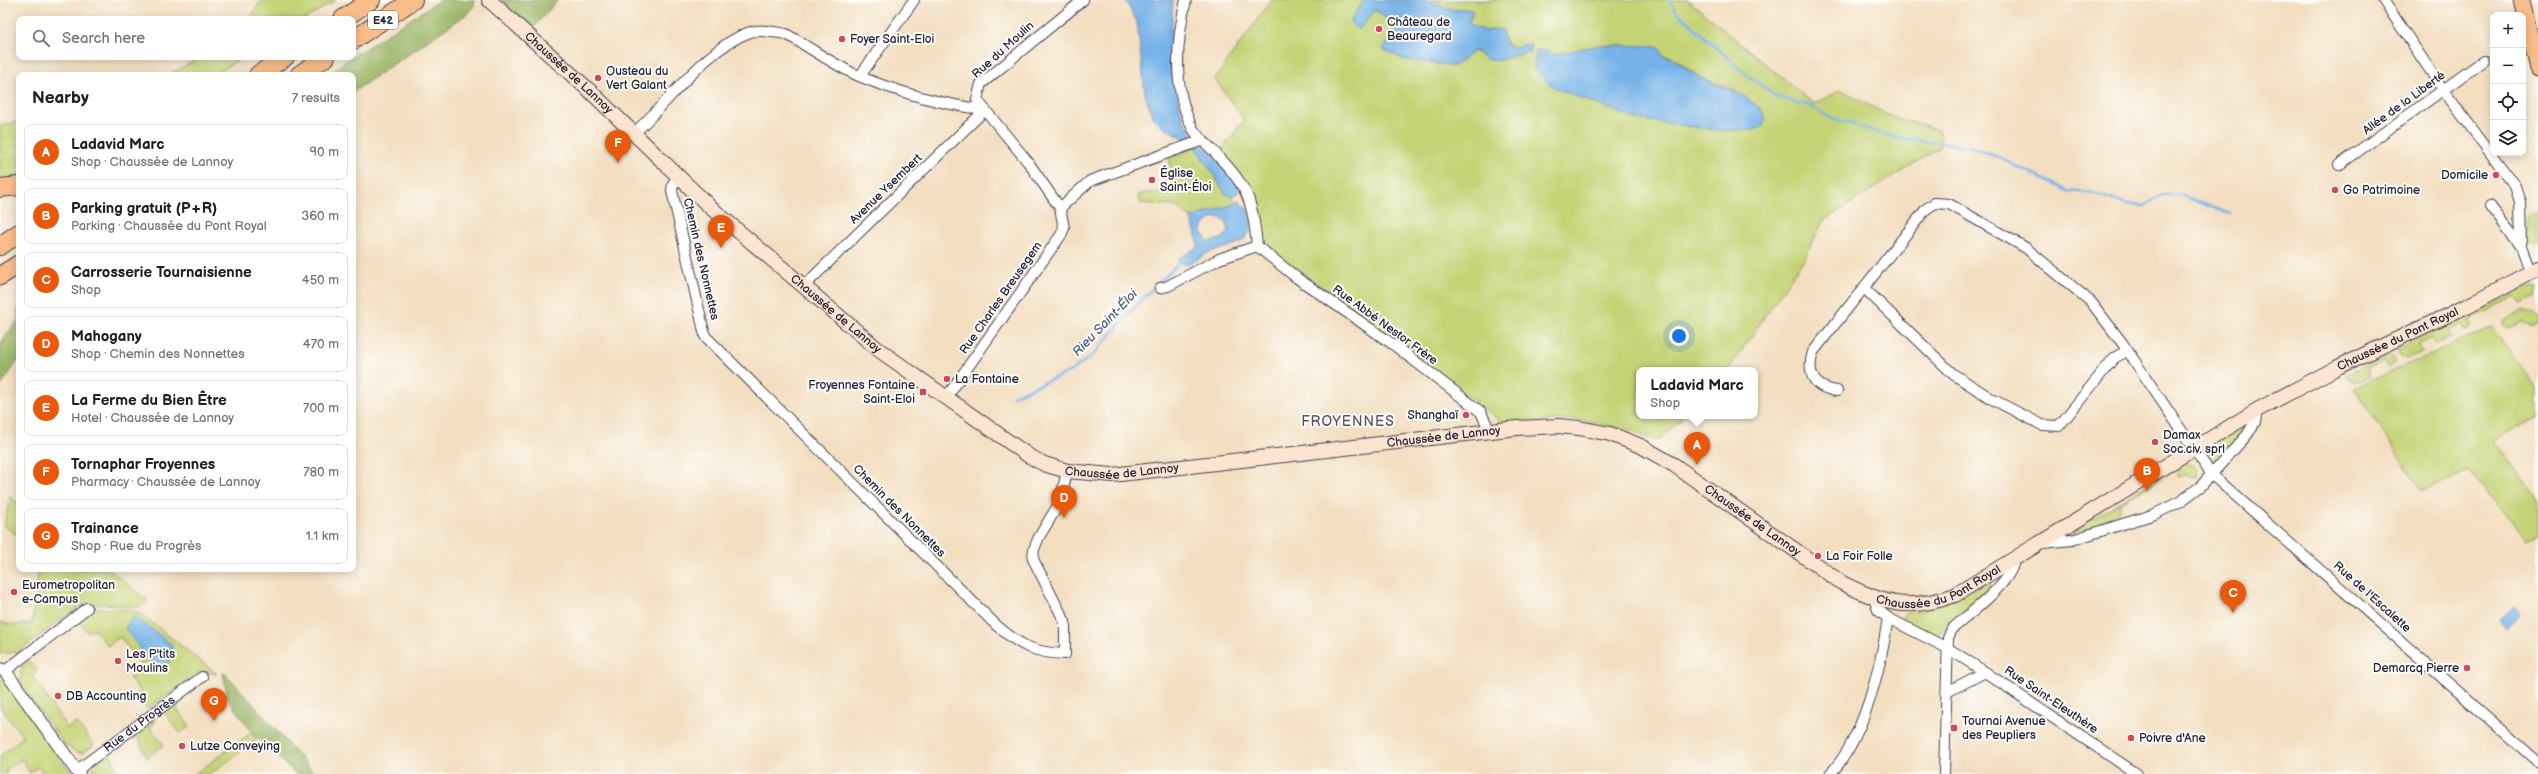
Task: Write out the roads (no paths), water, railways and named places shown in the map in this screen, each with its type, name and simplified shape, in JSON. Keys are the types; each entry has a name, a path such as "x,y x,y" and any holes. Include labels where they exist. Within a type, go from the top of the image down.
{"highway":[{"name":"E42","path":"347,16 371,0"},
{"name":"E42","path":"356,38 413,0"},
{"path":"261,72 280,60"},
{"path":"304,72 322,60"},
{"path":"0,188 16,186"},
{"path":"0,246 16,235"},
{"path":"0,276 16,266"}],"main road":[{"name":"Chaussée de Lannoy","path":"489,0 634,133 710,208 879,350 1029,456 1044,464 1067,471 1112,475 1540,426 1579,428 1610,434 1641,446 1674,464 1842,583 1874,598"},
{"path":"2522,0 2538,69"},
{"name":"Chaussée du Pont Royal","path":"1874,598 1888,603 1914,605 1941,600 1968,588 2192,448 2257,410 2338,367 2536,274"}],"street":[{"path":"860,76 914,0"},
{"name":"Rue du Moulin","path":"985,110 977,100 981,84 1083,0"},
{"path":"1160,288 1168,286 1219,259 1257,246 1254,216 1246,191 1235,174 1201,141 1192,124 1178,70 1178,47 1186,0"},
{"path":"2383,0 2444,91 2515,186 2520,202 2521,246"},
{"path":"634,133 725,44 752,32 773,31 786,34 860,76 901,92 955,105 985,110 1028,162 1060,208 1090,181 1201,141"},
{"name":"Allée de la Liberté","path":"2340,165 2444,91 2483,61"},
{"name":"Avenue Ysembert","path":"804,286 985,110"},
{"name":"Chemin des Nonnettes","path":"678,177 673,184 672,191 705,336 996,625 1026,647 1045,653 1064,654 1065,622 1037,570 1033,560 1034,549 1060,502 1067,471"},
{"path":"1837,391 1826,389 1816,382 1809,364 1813,352 1926,209 1935,203 1948,204 2026,248 2091,302 2127,351 2192,448"},
{"path":"2490,206 2521,246 2536,274"},
{"name":"Rue Charles Breusegem","path":"946,398 1061,235 1064,228 1060,208"},
{"name":"Rue Abbé Nestor Frère","path":"1257,246 1297,278 1394,345 1481,412 1490,432"},
{"path":"1864,288 1953,374 1992,399 2042,424 2059,426 2114,358 2127,351"},
{"name":"Chaussée du Pont Royal","path":"2041,543 2072,540 2155,514 2181,501 2211,474 2246,435 2255,422 2257,410"},
{"name":"Rue de l'Escalette","path":"2192,448 2211,474 2538,762"},
{"path":"1944,774 1949,650 1948,638 1952,629 2001,584 2014,567 2014,559"},
{"name":"Chaussée du Pont Royal","path":"1874,598 1878,610 1888,618 1949,650"},
{"path":"2,670 86,608"},
{"path":"1830,774 1848,751 1877,680 1888,618"},
{"name":"Rue Saint-Eleuthère","path":"1949,650 1986,672 2137,774"},
{"name":"Rue du Progrès","path":"2,670 77,772 202,677"},
{"path":"1947,692 1986,672"}],"water":[{"path":"1125,0 1173,0 1170,65 1183,119 1199,145 1209,151 1239,184 1237,194 1230,196 1226,194 1192,142 1164,128 1152,116 1145,94 1137,22"},
{"path":"1364,0 1427,0 1454,10 1466,9 1473,11 1469,21 1472,26 1486,31 1503,29 1503,37 1508,46 1515,47 1531,45 1529,52 1524,52 1506,59 1495,61 1489,60 1473,51 1457,64 1452,66 1403,59 1383,49 1399,29 1375,10 1359,30 1350,22"},
{"path":"1599,45 1652,46 1659,48 1663,56 1674,59 1699,77 1746,97 1761,110 1766,119 1761,128 1725,131 1636,119 1562,91 1548,83 1534,69 1536,50 1549,52 1552,55"},
{"path":"1238,199 1249,213 1251,223 1250,231 1246,237 1241,242 1234,245 1210,252 1193,262 1182,264 1178,259 1199,246 1191,218 1234,204","holes":["1218,217 1226,221 1229,232 1221,239 1208,242 1202,231 1206,223"]},
{"path":"2514,606 2521,614 2506,627 2499,619"},
{"path":"133,617 144,623 172,645 169,662 157,671 125,628"}],"waterway":[{"path":"1669,0 1676,11 1741,70 1777,97 1811,106 1829,117 1897,138 1968,146 1997,157 2068,191 2092,193 2128,205 2144,206 2162,195 2180,195 2230,214"},
{"name":"Rieu Saint-Éloi","path":"1013,396 1071,371 1093,355 1143,298 1180,262"}],"place":[{"name":"Château de Beauregard","path":"1379,29"},
{"name":"Foyer Saint-Eloi","path":"842,39"},
{"name":"Ousteau du Vert Galant","path":"598,78"},
{"name":"Tornaphar Froyennes","path":"618,163"},
{"name":"Domicile","path":"2496,175"},
{"name":"Église Saint-Éloi","path":"1152,180"},
{"name":"Go Patrimoine","path":"2335,190"},
{"name":"La Ferme du Bien Être","path":"721,248"},
{"name":"La Fontaine","path":"947,379"},
{"name":"Froyennes Fontaine Saint-Eloi","path":"923,392"},
{"name":"Shanghaï","path":"1466,415"},
{"name":"Damax Soc.civ. sprl","path":"2155,442"},
{"name":"Ladavid Marc","path":"1697,465"},
{"name":"Parking gratuit (P+R)","path":"2147,491"},
{"name":"Mahogany","path":"1064,518"},
{"name":"La Foir Folle","path":"1818,556"},
{"name":"Eurometropolitan e-Campus","path":"14,592"},
{"name":"Carrosserie Tournaisienne","path":"2233,613"},
{"name":"Les P'tits Moulins","path":"118,661"},
{"name":"Demarcq Pierre","path":"2467,668"},
{"name":"DB Accounting","path":"58,696"},
{"name":"Trainance","path":"214,721"},
{"name":"Tournai Avenue des Peupliers","path":"1954,728"},
{"name":"Poivre d'Ane","path":"2131,738"},
{"name":"Lutze Conveying","path":"182,746"}],"district":[{"name":"FROYENNES","path":"1348,421"}]}
